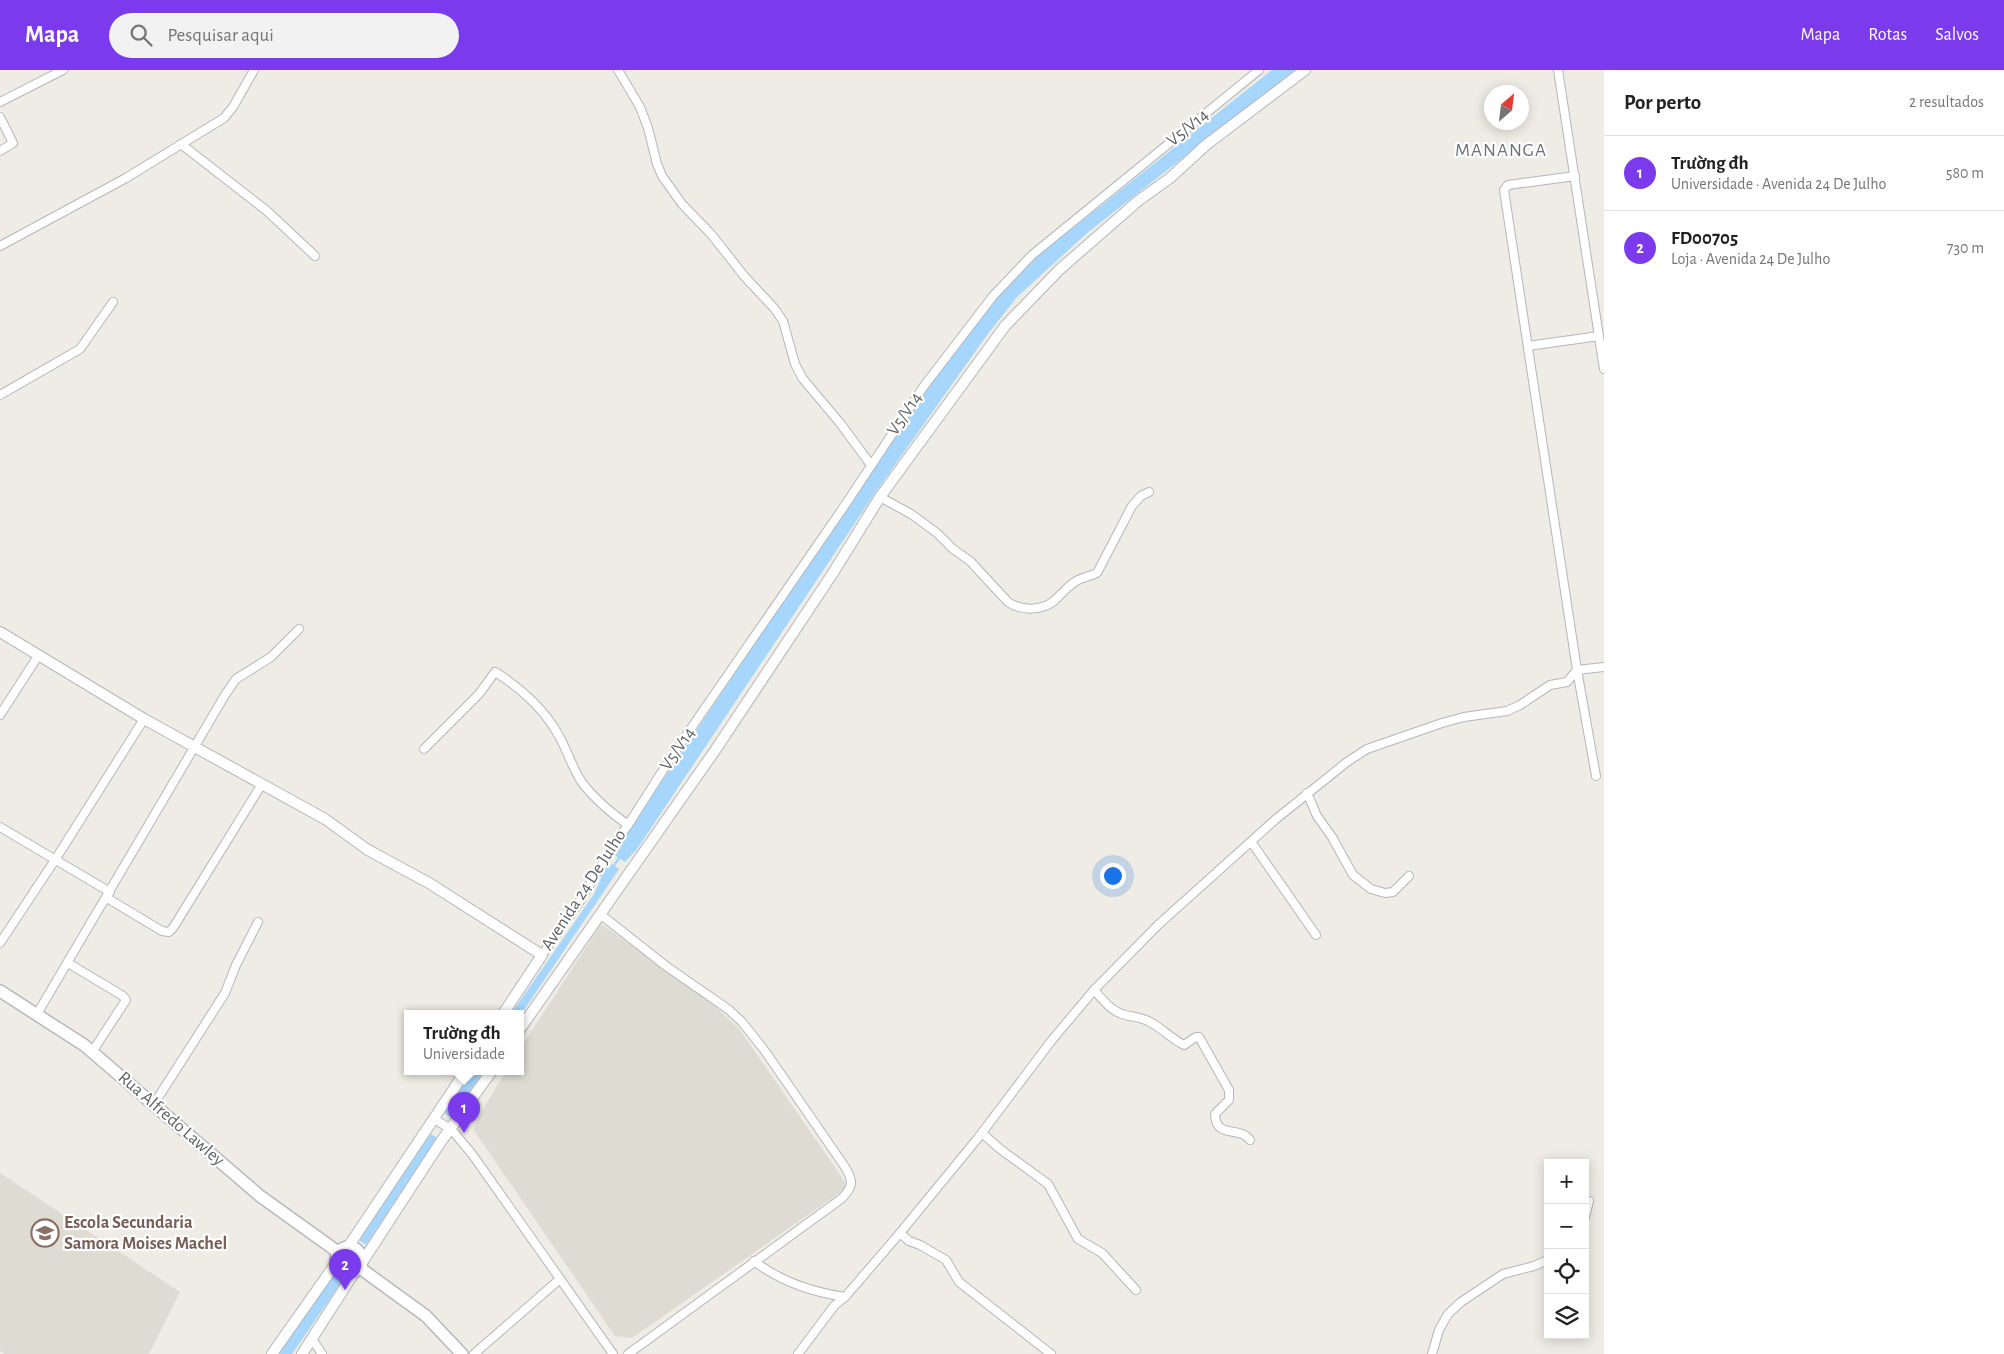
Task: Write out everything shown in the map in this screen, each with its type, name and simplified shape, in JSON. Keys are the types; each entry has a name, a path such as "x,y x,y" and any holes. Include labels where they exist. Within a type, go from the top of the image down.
{"main road":[{"name":"Rua Alfredo Lawley","path":"0,992 37,1014 92,1052 260,1196 341,1254"},
{"path":"359,1251 359,1267 343,1272 341,1254 359,1251"},
{"path":"359,1267 426,1316 462,1354"}],"street":[{"path":"0,102 63,70"},
{"path":"0,246 126,178 227,115 254,70"},
{"path":"618,70 640,108 662,176 682,204 774,308 782,321 795,364 803,379 840,423 871,465"},
{"name":"V5/V14","path":"628,825 674,754 844,508 924,386 993,296 1032,255 1259,70"},
{"path":"524,1023 721,740 880,498 1005,326 1047,281 1138,201 1170,178 1206,145 1305,70"},
{"path":"1558,70 1600,318 1599,336 1604,369"},
{"path":"0,117 13,143 0,152"},
{"path":"181,144 267,211 315,256"},
{"path":"1575,176 1508,185 1504,190 1577,670 1596,776"},
{"path":"0,396 80,349 113,302"},
{"path":"1528,346 1599,336"},
{"path":"880,498 911,514 946,540 953,549 970,561 1008,602 1015,607 1025,608 1044,606 1053,601 1079,579 1097,573 1132,506 1141,496 1149,492"},
{"path":"37,1014 236,679 270,657 299,629"},
{"path":"0,632 144,719 325,819 368,850 429,883 542,955"},
{"path":"0,715 38,656"},
{"path":"798,1354 834,1306 845,1297 900,1233 982,1133 1052,1040 1094,990 1158,925 1307,793 1356,754 1367,749 1464,717 1507,711 1520,705 1550,685 1567,682 1577,670 1604,667"},
{"name":"Avenida 24 De Julho","path":"424,748 479,694 495,672 513,683 552,725 579,778 587,789 596,799 628,825 611,849 580,901 506,1010"},
{"path":"0,943 56,860 144,719"},
{"path":"0,827 56,860 162,931 169,932 262,784"},
{"path":"1307,793 1317,816 1332,837 1353,875 1371,889 1385,893 1393,892 1409,876"},
{"path":"1252,843 1316,935"},
{"path":"600,914 666,966 728,1009 742,1022 765,1051 850,1175 852,1184 848,1192 841,1199 628,1354"},
{"path":"154,1104 225,993 236,965 258,922"},
{"path":"68,963 123,996 126,1000 92,1052"},
{"path":"1094,990 1113,1010 1123,1015 1137,1016 1149,1021 1171,1039 1184,1044 1199,1037 1228,1090 1229,1100 1214,1114 1217,1122 1224,1131 1242,1133 1250,1140"},
{"path":"272,1354 463,1075"},
{"path":"302,1354 488,1075"},
{"path":"434,1118 451,1129 482,1168 614,1354"},
{"path":"982,1133 1000,1149 1048,1184 1078,1238 1109,1260 1123,1278 1136,1290"},
{"path":"900,1233 909,1241 946,1260 959,1282 1051,1354"},
{"path":"754,1261 766,1270 794,1285 821,1294 845,1297"},
{"path":"1432,1354 1438,1330 1448,1314 1461,1302 1504,1274 1544,1262"},
{"path":"474,1354 560,1278"},
{"path":"312,1339 322,1354"}],"shaded area":[{"path":"601,924 702,994 740,1030 845,1182 845,1189 632,1338 615,1336 473,1129 504,1075 524,1075 524,1043"},
{"name":"Escola Secundaria Samora Moises Machel","path":"0,1173 180,1292 149,1354 5,1354 0,1351"}],"water":[{"path":"1272,70 1295,70 1087,233 1017,297 987,335 875,493 637,849 625,862 613,854 927,388 989,305 1040,254"},
{"path":"608,862 619,869 524,1010 514,1010 594,894"},
{"path":"470,1075 481,1075 452,1118 444,1113"},
{"path":"428,1132 437,1138 366,1245 359,1240"},
{"path":"333,1275 342,1281 292,1354 279,1354"}],"waterway":[{"path":"613,867 621,855"}],"place":[{"name":"Trường đh","path":"464,1133"},
{"name":"Escola Secundaria Samora Moises Machel","path":"45,1233"},
{"name":"FD00705","path":"345,1290"}],"district":[{"name":"MANANGA","path":"1501,150"}]}
